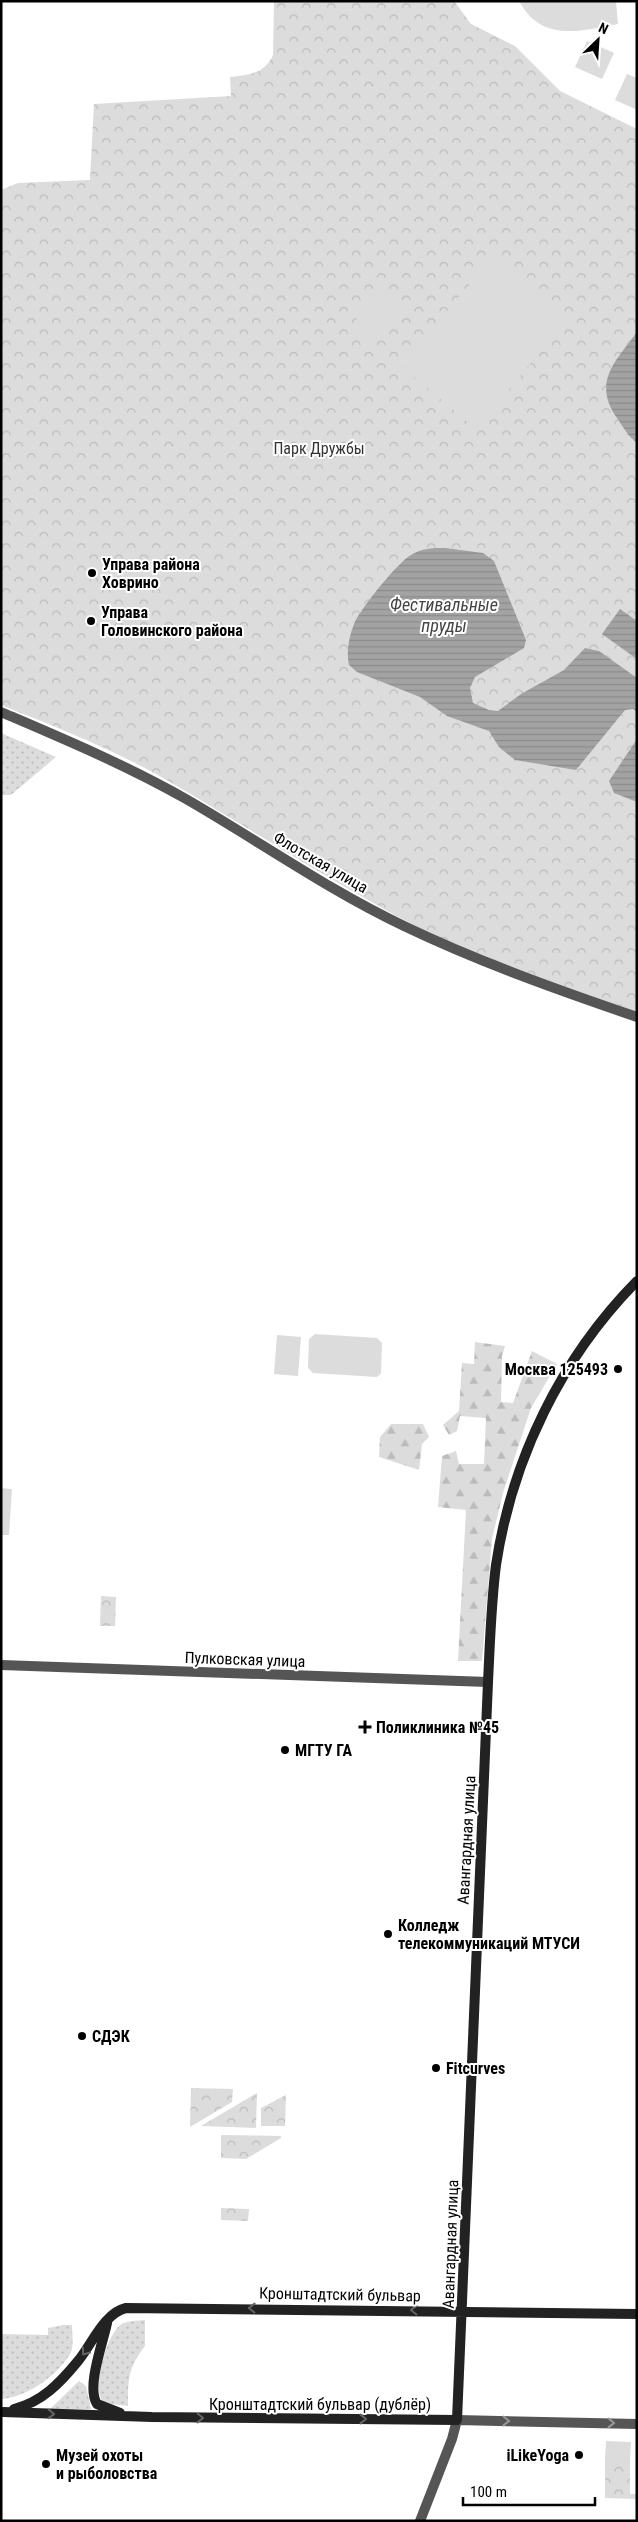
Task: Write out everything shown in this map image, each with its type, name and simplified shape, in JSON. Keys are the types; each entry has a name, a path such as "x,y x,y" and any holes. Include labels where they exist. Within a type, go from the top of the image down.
{"main road":[{"name":"Авангардная улица","path":"457,2420 488,1682 496,1565 504,1526 521,1468 534,1434 560,1380 595,1330 637,1281"},
{"name":"Кронштадтский бульвар","path":"2,2412 30,2405 53,2389 78,2362 108,2320 118,2310 150,2307 637,2314"},
{"path":"108,2320 93,2379 94,2399 102,2407 133,2417"},
{"name":"Кронштадтский бульвар (дублёр)","path":"2,2412 133,2417 457,2420"}],"street":[{"name":"Флотская улица","path":"1,712 100,754 184,798 331,887 404,926 494,965 637,1017"},
{"name":"Пулковская улица","path":"1,1665 488,1682"},
{"name":"Кронштадтский бульвар (дублёр)","path":"457,2420 637,2424"},
{"name":"Авангардная улица","path":"420,2521 452,2439 457,2420"}],"green space":[{"name":"Парк Дружбы","path":"274,1 454,1 471,24 515,46 560,91 637,129 637,1012 521,971 435,936 346,888 144,767 1,705 1,190 18,183 90,180 94,104 231,96 230,77 261,70 273,55"},
{"path":"519,1 616,1 618,24 576,31 550,29 528,14"},
{"path":"587,41 614,53 602,79 575,67"},
{"path":"627,74 637,78 637,110 615,100"},
{"path":"495,254 570,316 476,429 401,366"},
{"path":"383,287 406,306 370,349 347,330"},
{"path":"1,733 56,757 11,795 1,795"},
{"path":"315,1334 377,1338 382,1343 381,1373 377,1377 313,1373 308,1368 309,1339"},
{"path":"277,1335 301,1337 298,1376 274,1374"},
{"path":"475,1342 505,1346 502,1356 501,1402 513,1403 532,1351 557,1364 531,1408 503,1493 492,1539 482,1661 458,1661 466,1510 438,1507 442,1456 456,1451 459,1464 484,1464 486,1418 460,1416 457,1431 449,1435 443,1425 459,1411 462,1363 474,1364"},
{"path":"391,1424 423,1424 429,1437 422,1444 419,1470 379,1457 380,1437"},
{"path":"1,1488 12,1489 9,1535 1,1535"},
{"path":"101,1596 116,1597 115,1626 100,1626"},
{"path":"191,2088 233,2089 232,2102 190,2127"},
{"path":"257,2093 256,2128 201,2126"},
{"path":"286,2095 285,2126 261,2126 261,2108"},
{"path":"221,2135 281,2136 281,2138 246,2159 221,2158"},
{"path":"221,2208 249,2209 248,2221 221,2220"},
{"path":"145,2320 145,2346 135,2361 130,2374 128,2406 104,2403 100,2396 99,2376 109,2342 114,2332 122,2324"},
{"path":"72,2325 72,2349 66,2360 51,2376 31,2389 11,2398 1,2399 1,2334 48,2335 48,2328"},
{"path":"79,2381 86,2386 91,2409 50,2409"},
{"path":"606,2441 631,2442 630,2460 605,2460"},
{"path":"605,2460 630,2460 630,2494 636,2494 636,2499 605,2498"}],"water":[{"path":"637,332 637,443 617,418 606,394 609,373 614,363"},
{"name":"Фестивальные пруды","path":"432,548 483,553 494,561 526,640 524,648 475,677 470,688 473,703 489,710 498,711 521,694 564,670 585,648 599,651 637,678 637,712 633,709 625,710 576,770 515,760 499,747 489,731 447,716 420,697 357,672 349,665 348,644 354,624 380,586 411,555"},
{"path":"620,609 637,621 637,659 602,634"},
{"path":"637,739 637,802 614,793 609,781"}],"place":[{"name":"Управа района Ховрино","path":"92,573"},
{"name":"Управа Головинского района","path":"91,621"},
{"name":"Москва 125493","path":"618,1369"},
{"name":"Поликлиника №45","path":"365,1727"},
{"name":"МГТУ ГА","path":"285,1750"},
{"name":"Колледж телекоммуникаций МТУСИ","path":"388,1934"},
{"name":"СДЭК","path":"82,2036"},
{"name":"Fitcurves","path":"436,2068"},
{"name":"iLikeYoga","path":"579,2455"},
{"name":"Музей охоты и рыболовства","path":"46,2464"}]}
